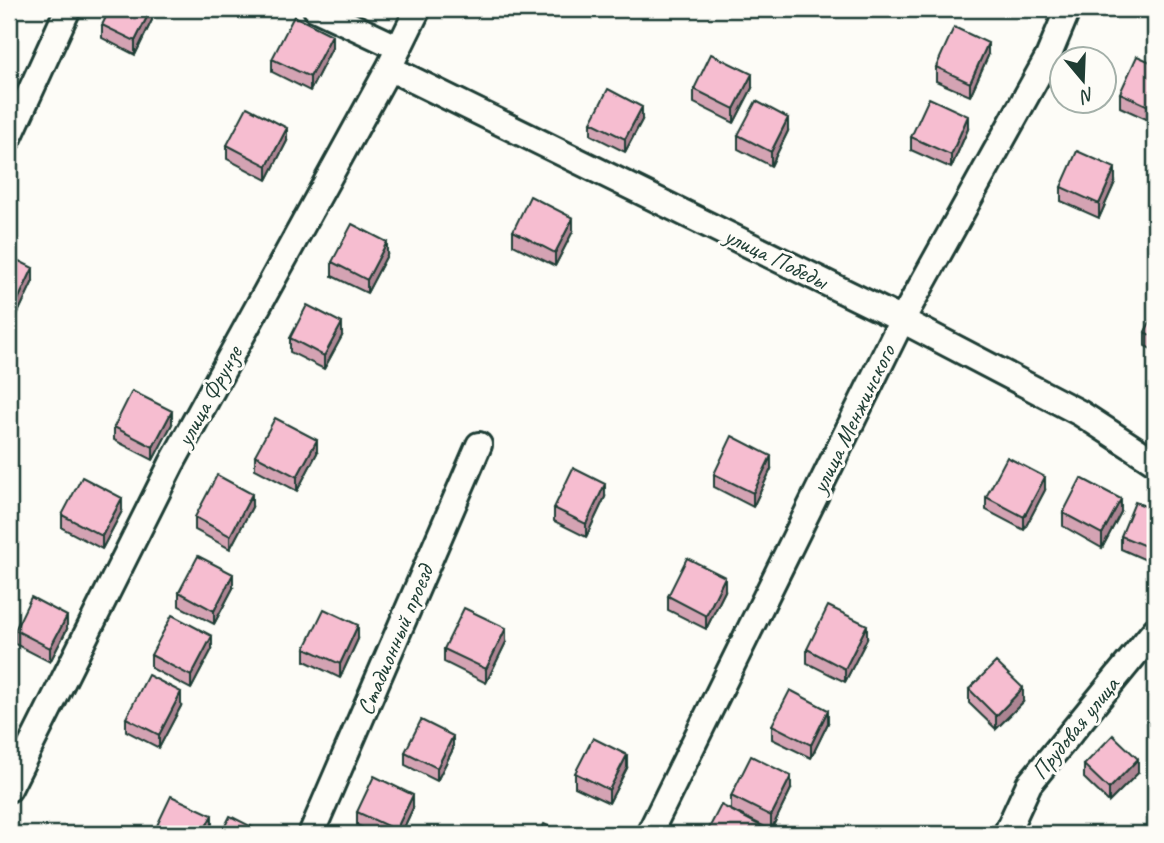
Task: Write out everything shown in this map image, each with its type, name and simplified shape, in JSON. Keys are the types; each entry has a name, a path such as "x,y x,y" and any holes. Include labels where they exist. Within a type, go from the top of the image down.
{"street":[{"path":"9,138 68,9"},
{"name":"улица Победы","path":"316,9 394,58 1080,413 1155,461"},
{"name":"улица Фрунзе","path":"9,789 172,463 394,58 418,9"},
{"name":"улица Менжинского","path":"649,834 901,320 1048,57 1068,9"},
{"name":"Стадионный проезд","path":"312,834 479,445"},
{"name":"Прудовая улица","path":"1006,834 1030,784 1155,629"}],"building":[{"path":"110,9 151,9 135,41 102,25"},
{"path":"294,16 332,35 310,77 272,59"},
{"path":"954,27 988,43 970,83 936,67"},
{"path":"711,54 752,74 734,109 694,89"},
{"path":"1137,56 1155,64 1155,109 1120,93"},
{"path":"608,89 642,107 625,139 591,122"},
{"path":"929,98 968,116 951,155 911,137"},
{"path":"756,101 788,118 771,152 738,135"},
{"path":"247,107 287,128 267,166 227,145"},
{"path":"1077,151 1115,168 1099,204 1061,187"},
{"path":"530,196 573,218 555,253 513,231"},
{"path":"352,224 387,242 367,280 332,262"},
{"path":"9,256 33,268 16,304 9,300"},
{"path":"307,305 342,323 324,356 290,338"},
{"path":"1155,312 1155,338 1145,332"},
{"path":"132,391 172,411 153,447 114,427"},
{"path":"275,418 317,440 297,477 255,455"},
{"path":"732,436 771,456 753,493 714,474"},
{"path":"1007,457 1045,477 1024,517 986,497"},
{"path":"573,468 605,484 586,524 554,508"},
{"path":"217,475 252,494 230,536 195,517"},
{"path":"82,477 122,498 102,536 62,515"},
{"path":"1081,478 1121,499 1102,534 1063,513"},
{"path":"1135,502 1155,510 1155,550 1121,536"},
{"path":"198,556 233,574 214,611 179,592"},
{"path":"687,558 725,577 706,616 668,596"},
{"path":"31,597 67,616 50,648 15,630"},
{"path":"828,606 867,625 845,669 807,649"},
{"path":"464,608 506,628 486,669 444,649"},
{"path":"324,609 358,625 340,664 305,648"},
{"path":"172,615 212,636 191,676 151,655"},
{"path":"996,662 1023,688 996,716 969,689"},
{"path":"148,675 181,692 159,735 126,718"},
{"path":"790,690 828,710 811,745 772,725"},
{"path":"421,720 453,736 437,768 405,752"},
{"path":"1113,735 1138,759 1109,789 1084,765"},
{"path":"593,738 627,755 609,790 575,773"},
{"path":"751,756 791,776 771,816 731,796"},
{"path":"374,776 413,795 396,830 357,812"},
{"path":"171,796 212,815 202,834 153,834"},
{"path":"721,805 761,826 757,834 706,834"},
{"path":"230,816 266,834 221,834"},
{"path":"544,824 564,834 539,834"}]}
